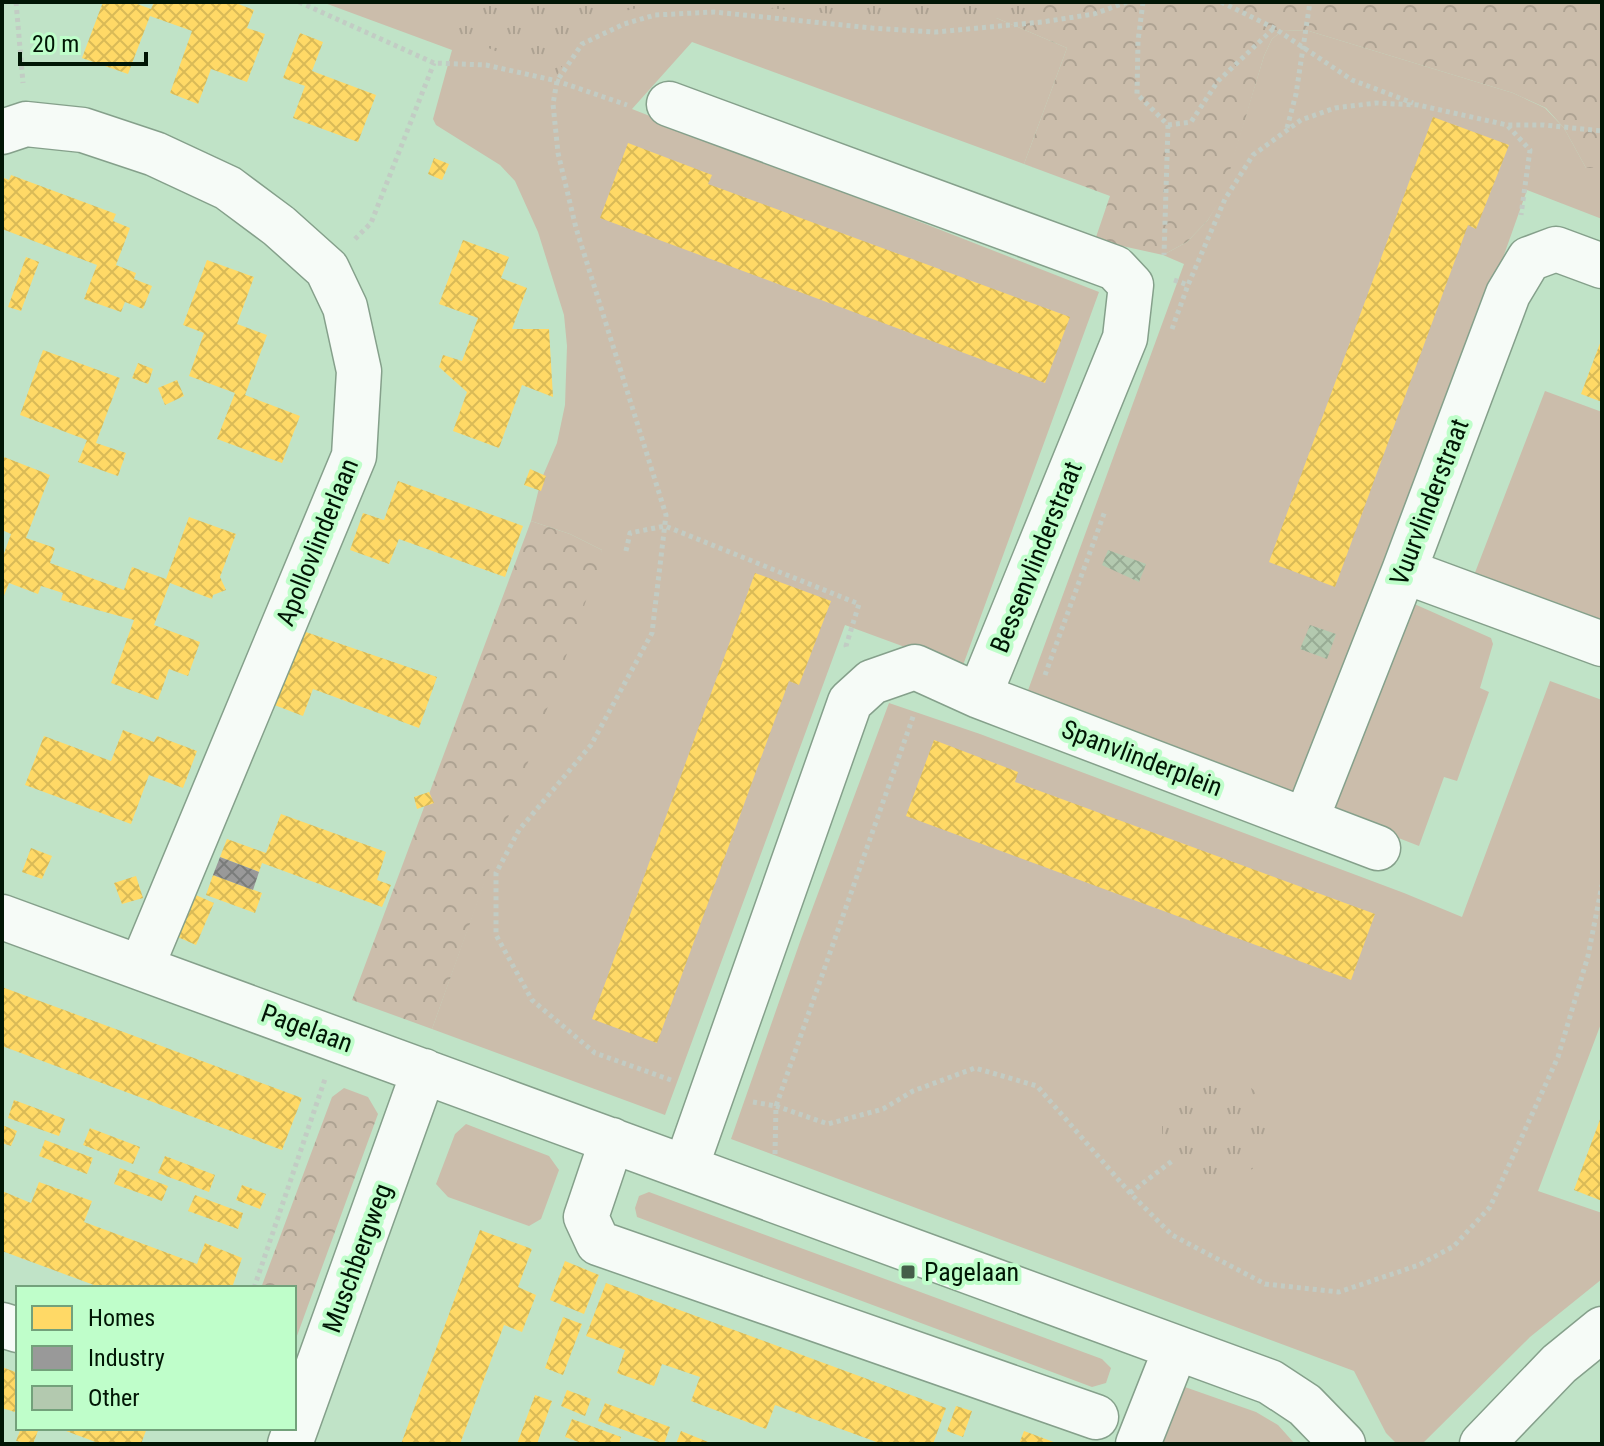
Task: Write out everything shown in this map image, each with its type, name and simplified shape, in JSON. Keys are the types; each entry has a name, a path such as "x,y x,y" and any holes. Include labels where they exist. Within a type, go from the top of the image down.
{"street":[{"name":"Bessenvlinderstraat","path":"669,104 1115,268 1131,285 1125,338 979,696"},
{"name":"Apollovlinderlaan","path":"14,128 83,130 155,154 228,188 279,226 327,269 345,307 359,371 354,456 141,968"},
{"path":"1529,259 1556,249 1602,266"},
{"name":"Vuurvlinderstraat","path":"1306,820 1508,294 1529,259"},
{"path":"1404,571 1602,644"},
{"path":"686,1167 850,702 872,682 915,667 979,696"},
{"name":"Spanvlinderplein","path":"979,696 1378,848"},
{"name":"Pagelaan","path":"2,917 1270,1382 1305,1405 1343,1444"},
{"name":"Muschbergweg","path":"296,1423 424,1071"},
{"path":"612,1140 586,1217 598,1243 1096,1417"},
{"path":"1482,1444 1559,1364 1602,1329"},
{"path":"1138,1444 1176,1348"}],"path":[{"path":"14,128 16,2"},
{"path":"299,2 434,63 486,65 557,81 641,110 669,104"},
{"path":"1127,2 1094,14 936,32 714,12 655,15 624,24 582,44 557,81 553,104 558,153 576,228 666,515 665,526 652,633 591,745 519,830 496,873 496,935 532,1000 595,1053 711,1094 776,1106 828,1124 883,1109 913,1091 975,1068 1037,1086 1130,1193 1172,1235 1265,1284 1339,1292 1419,1265 1454,1246 1490,1207 1558,1057 1588,956 1602,885"},
{"path":"1143,2 1138,41 1137,94 1168,125 1164,261"},
{"path":"1221,2 1274,28 1352,80 1418,105 1507,125 1602,131"},
{"path":"1286,129 1296,94 1310,2"},
{"path":"1168,125 1191,122 1218,81 1274,28"},
{"path":"327,269 371,223 434,63"},
{"path":"1163,276 1188,285 1225,199 1253,155 1286,129 1335,108 1376,103 1418,105"},
{"path":"1507,125 1530,150 1519,232 1529,259"},
{"path":"626,551 630,533 665,526 859,604 846,646 872,682"},
{"path":"775,1161 776,1106 928,673"},
{"path":"255,1286 339,1040"},
{"path":"1130,1193 1172,1161"}],"green space":[{"path":"322,2 959,2 1067,48 1024,164 692,42 632,109 1099,292 962,668 845,625 665,1115 432,1029 602,550 570,534 531,521 541,480 557,443 565,405 567,346 564,315 538,232 515,181 500,165 436,125 433,119 452,50"},
{"path":"470,2 1043,2 1043,12 1006,18 888,19 713,3 650,5 587,20 556,77 456,34"},
{"path":"959,2 1602,2 1602,168 1586,168 1564,128 1546,108 1513,93 1309,31 1283,30 1272,39 1264,56 1222,197 1208,220 1187,242 1163,255 1095,240 1110,196 1024,164 1067,48"},
{"path":"1283,30 1309,31 1513,93 1545,108 1564,128 1586,168 1602,168 1602,219 1527,190 1385,591 1491,638 1493,644 1480,688 1489,692 1457,781 1444,777 1419,846 1027,693 1184,264 1163,255 1187,242 1208,220 1221,197 1264,56 1272,39"},
{"path":"1545,391 1602,412 1602,629 1471,583"},
{"path":"531,521 570,534 602,550 601,559 432,1029 352,1000"},
{"path":"1550,681 1602,700 1602,1021 1538,1191 1602,1213 1602,1279 1530,1337 1422,1444 1397,1444 1386,1433 1354,1371 731,1139 889,703 980,734 1462,917"},
{"path":"1216,1075 1237,1079 1254,1091 1266,1108 1270,1129 1266,1150 1254,1167 1237,1179 1216,1183 1195,1179 1178,1167 1166,1150 1162,1129 1166,1108 1178,1091 1195,1079"},
{"path":"344,1088 368,1097 378,1114 296,1339 296,1286 262,1286 332,1097"},
{"path":"466,1124 549,1156 559,1170 541,1219 529,1226 448,1197 436,1184 455,1134"},
{"path":"649,1192 1102,1359 1111,1368 1106,1383 1092,1387 637,1217 635,1208 639,1196"},
{"path":"1182,1386 1256,1412 1278,1425 1295,1444 1160,1444"}],"building: Homes":[{"path":"103,2 132,2 151,9 154,2 233,2 254,10 247,28 265,34 247,82 211,69 198,104 170,93 192,31 150,16 128,74 82,58"},
{"path":"300,33 323,42 312,71 376,95 358,142 293,118 305,86 283,78"},
{"path":"1433,117 1509,145 1476,229 1468,225 1335,587 1269,562"},
{"path":"628,143 712,175 708,184 1070,317 1045,383 600,218"},
{"path":"434,158 449,164 442,180 428,174"},
{"path":"11,175 116,214 113,221 130,228 116,265 136,273 134,279 152,286 143,309 125,302 121,312 84,299 97,265 2,229 2,177 9,180"},
{"path":"463,240 509,257 501,278 527,288 512,329 549,329 553,397 522,385 499,448 453,431 467,392 439,367 443,355 462,361 478,318 439,304"},
{"path":"26,257 39,262 21,311 8,307"},
{"path":"207,260 254,277 237,324 267,335 245,395 300,416 282,463 217,439 235,393 189,376 204,333 183,325"},
{"path":"1602,338 1602,402 1581,394"},
{"path":"43,350 120,378 96,443 126,453 118,476 78,462 87,440 20,415"},
{"path":"138,363 153,369 148,384 132,378"},
{"path":"177,380 184,396 165,405 158,388"},
{"path":"4,457 50,475 26,538 55,548 50,563 124,590 132,567 166,579 189,517 236,534 220,577 226,590 213,595 212,599 170,583 154,625 200,642 188,676 169,669 158,700 111,683 134,620 61,600 63,593 41,586 38,594 9,583 2,601 2,559 11,534 2,530"},
{"path":"530,469 546,476 541,491 524,485"},
{"path":"398,481 523,526 505,577 399,539 389,564 350,550 363,513 384,520"},
{"path":"755,573 831,601 799,685 789,681 657,1043 592,1019"},
{"path":"300,630 437,677 419,728 313,689 303,716 264,701"},
{"path":"123,730 154,742 157,736 197,751 183,788 149,775 131,824 25,785 44,736 111,761"},
{"path":"934,740 1018,772 1015,782 1375,914 1351,980 906,816"},
{"path":"429,792 434,803 417,809 414,797"},
{"path":"281,814 386,852 377,880 391,885 382,907 262,863 259,872 220,857 227,839 266,853"},
{"path":"31,848 52,856 42,879 22,872"},
{"path":"213,875 262,893 255,913 206,895"},
{"path":"136,876 143,898 122,904 114,883"},
{"path":"189,892 214,903 196,945 171,934"},
{"path":"2,987 302,1098 282,1150 2,1046"},
{"path":"14,1100 65,1119 59,1136 8,1118"},
{"path":"1602,1114 1602,1201 1574,1190"},
{"path":"2,1125 17,1131 11,1146 2,1143"},
{"path":"90,1128 140,1147 133,1164 83,1145"},
{"path":"45,1140 93,1158 87,1174 39,1156"},
{"path":"165,1156 215,1175 209,1192 158,1173"},
{"path":"120,1168 168,1186 162,1201 114,1184"},
{"path":"39,1182 92,1201 84,1222 197,1264 205,1243 242,1258 233,1286 97,1286 2,1251 2,1191 31,1203"},
{"path":"242,1185 266,1194 260,1209 236,1200"},
{"path":"195,1195 243,1213 238,1229 188,1211"},
{"path":"480,1230 532,1249 518,1287 536,1295 522,1332 504,1325 460,1444 401,1444"},
{"path":"565,1261 599,1275 584,1314 550,1300"},
{"path":"606,1283 946,1408 933,1444 882,1444 775,1405 766,1429 691,1401 700,1377 662,1364 654,1386 617,1373 625,1350 586,1336"},
{"path":"563,1317 582,1324 563,1375 545,1368"},
{"path":"2,1367 16,1372 16,1412 2,1408"},
{"path":"567,1390 591,1399 585,1416 561,1406"},
{"path":"535,1395 552,1401 537,1444 517,1444"},
{"path":"605,1403 670,1427 664,1444 598,1421"},
{"path":"956,1406 972,1411 963,1437 947,1431"},
{"path":"572,1419 621,1437 619,1444 584,1444 565,1437"},
{"path":"20,1430 38,1430 33,1444 16,1441"},
{"path":"146,1430 141,1444 101,1444 66,1431"},
{"path":"681,1431 713,1444 676,1444"},
{"path":"1024,1431 1059,1444 1019,1444"}],"building: Industry":[{"path":"220,857 259,872 253,890 213,875"}],"building: Other":[{"path":"1108,550 1146,564 1139,582 1102,565"},
{"path":"1310,625 1336,634 1327,659 1300,649"}],"place":[{"name":"Pagelaan","path":"908,1272"}]}
